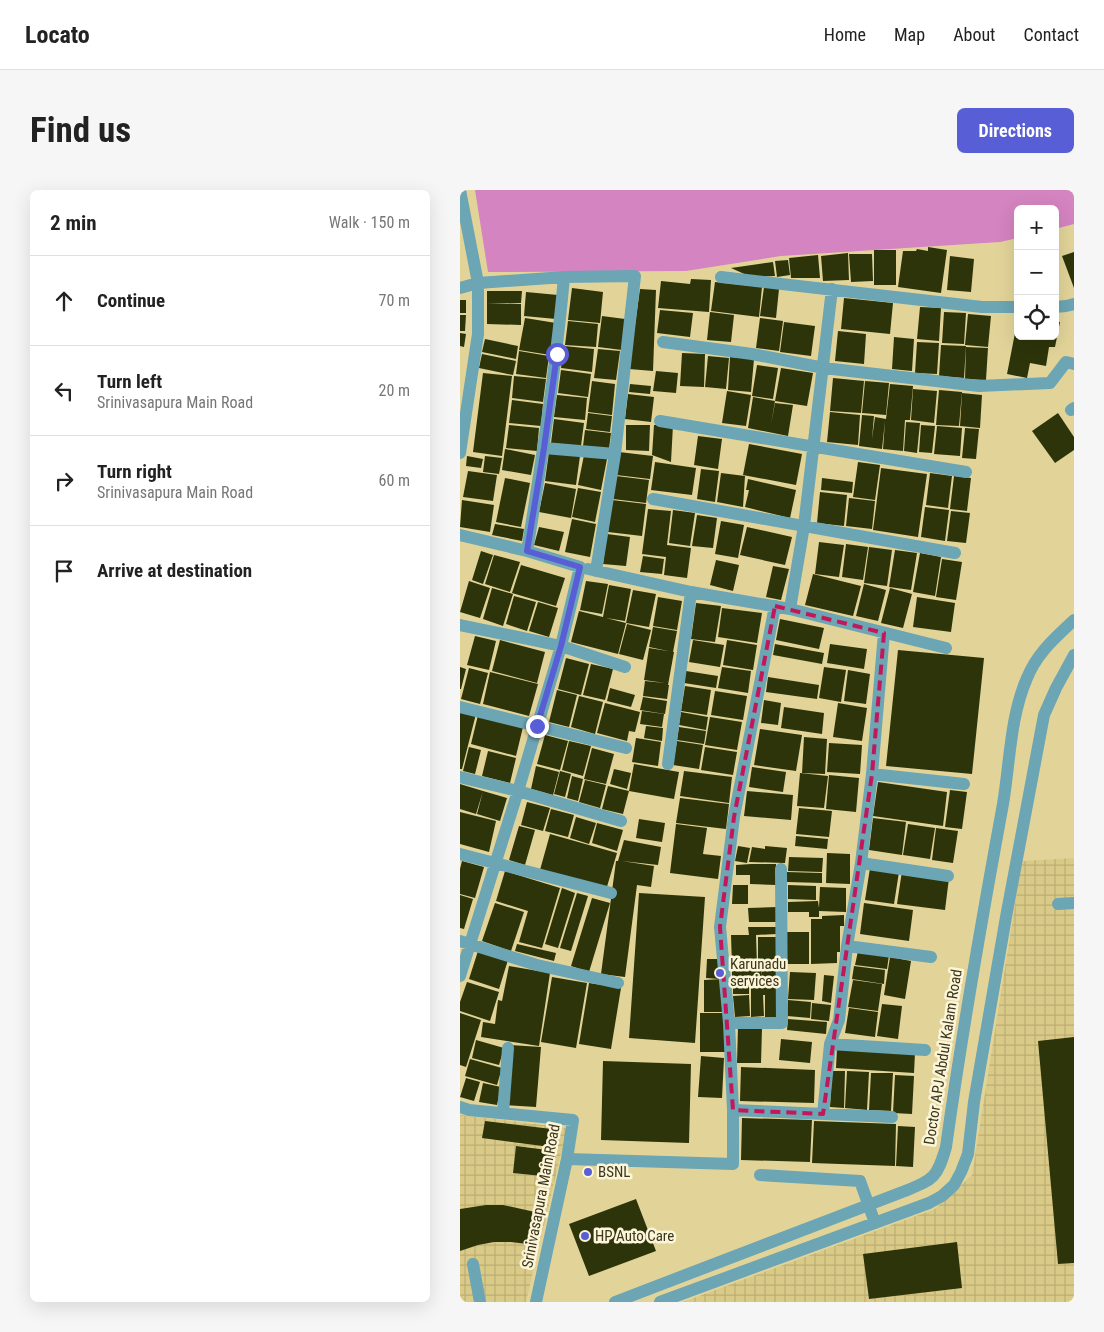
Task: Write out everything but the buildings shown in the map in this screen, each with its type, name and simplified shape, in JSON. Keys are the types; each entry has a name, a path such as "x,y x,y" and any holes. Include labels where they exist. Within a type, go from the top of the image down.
{"street":[{"path":"460,190 478,283 478,334 460,454"},
{"path":"460,288 478,283 564,277 635,276 615,454 596,570"},
{"path":"721,276 982,307 1014,307"},
{"path":"527,551 557,354 564,277"},
{"path":"790,609 804,526 832,289"},
{"path":"1059,306 1074,304"},
{"path":"663,342 752,354 824,368 979,386 1050,383 1070,363"},
{"path":"660,421 966,472"},
{"path":"544,448 615,454"},
{"path":"653,499 956,553"},
{"path":"460,535 527,551 580,567 692,592 790,609 946,648"},
{"path":"460,976 465,943 496,863 561,646 580,567"},
{"path":"668,764 692,592"},
{"path":"567,1158 734,1164 729,1023 720,927 734,817 775,606"},
{"name":"Doctor APJ Abdul Kalam Road","path":"615,1302 930,1180 941,1166 946,1147 976,949 1005,790 1017,709 1027,678 1041,652 1074,620"},
{"path":"460,625 561,646 625,667"},
{"path":"823,1114 830,1044 839,1020 847,946 861,863 872,774 884,633"},
{"path":"660,1302 929,1204 942,1196 954,1184 968,1154 974,1102 1004,927 1044,715 1074,655"},
{"path":"460,707 626,748"},
{"path":"872,774 964,784"},
{"path":"460,777 518,791 621,821"},
{"path":"460,854 611,893"},
{"path":"861,863 948,876"},
{"path":"729,1023 782,1023 781,869"},
{"path":"1058,904 1074,903"},
{"path":"465,943 537,965 618,983"},
{"path":"847,946 931,957"},
{"path":"830,1044 925,1050"},
{"path":"502,1113 508,1048"},
{"name":"Srinivasapura Main Road","path":"460,1107 469,1110 573,1120 567,1158 536,1302"},
{"path":"733,1110 892,1117"},
{"path":"760,1175 860,1181 876,1223"},
{"path":"473,1264 480,1302"}],"highlighted area":[{"path":"775,606 884,633 872,774 823,1114 733,1110 720,927 734,817"}],"shaded area":[{"path":"475,190 1074,190 1074,224 1059,228 1059,205 1014,205 1014,239 1000,242 781,256 686,271 488,272"},
{"path":"1074,858 1074,1302 683,1302 935,1209 972,1175 1022,861"},
{"path":"460,1115 567,1128 526,1302 460,1302"}],"place":[{"name":"Karunadu services","path":"720,973"},
{"name":"BSNL","path":"588,1172"},
{"name":"HP Auto Care","path":"585,1236"}],"route":[{"path":"537,726 561,646 580,567 527,551 557,354"}]}
